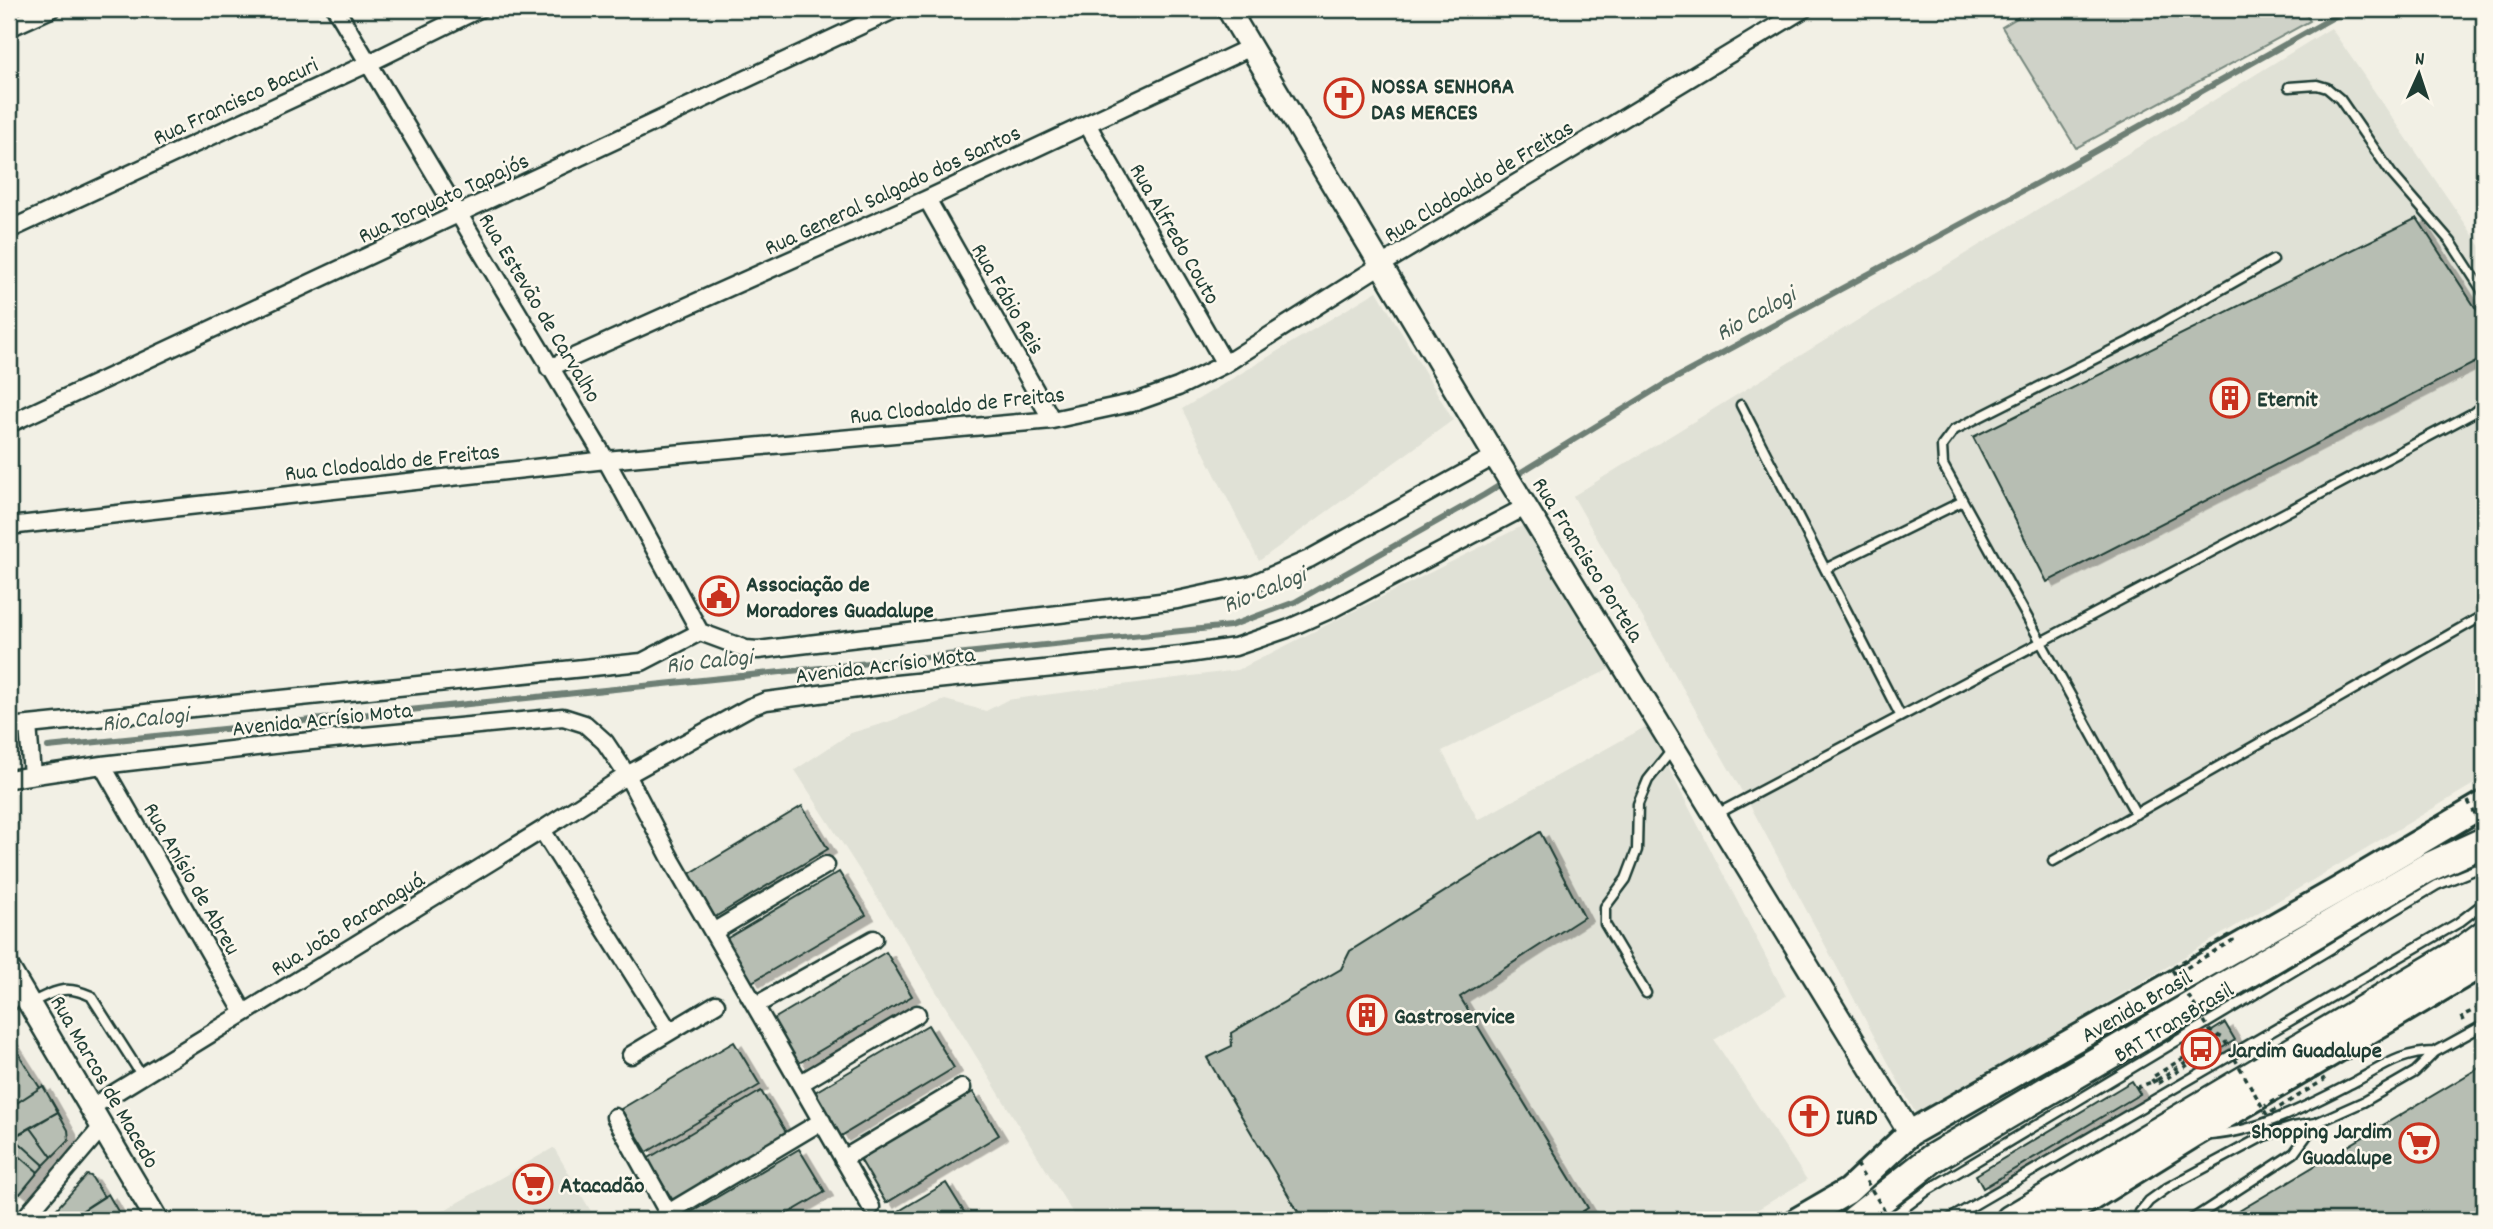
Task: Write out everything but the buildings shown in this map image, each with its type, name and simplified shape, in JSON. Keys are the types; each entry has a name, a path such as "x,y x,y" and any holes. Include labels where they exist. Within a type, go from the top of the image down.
{"highway":[{"name":"Avenida Brasil","path":"1855,1220 1933,1158 2425,869 2484,842"},
{"path":"2010,1220 2464,950 2484,935"}],"main road":[{"name":"Avenida Brasil","path":"1798,1220 1847,1191 1910,1133 2338,890 2476,802"},
{"path":"2056,1220 2193,1135 2484,963"}],"street":[{"path":"9,28 51,9"},
{"name":"Rua Estevão de Carvalho","path":"336,9 606,460 700,632"},
{"name":"Rua Francisco Bacuri","path":"9,230 479,9"},
{"name":"Rua Torquato Tapajós","path":"9,424 896,9"},
{"name":"Rua Clodoaldo de Freitas","path":"15,526 606,460 1052,420 1136,401 1178,387 1226,364 1381,265 1804,9"},
{"name":"Rua Francisco Portela","path":"1236,12 1251,47 1497,460 1910,1133"},
{"name":"Rua General Salgado dos Santos","path":"549,368 927,199 1251,47"},
{"name":"Rua Alfredo Couto","path":"1087,124 1226,364"},
{"name":"Rua Fábio Reis","path":"927,199 1052,420"},
{"name":"Avenida Acrísio Mota","path":"9,727 642,662 700,632 746,649 758,650 1177,600 1252,584 1310,559 1497,460"},
{"name":"Avenida Acrísio Mota","path":"9,779 102,765 291,743 563,717 586,724 605,742 627,775 750,707 766,701 1235,647 1287,629 1332,609 1524,502"},
{"path":"9,512 15,526"},
{"path":"28,726 32,775"},
{"name":"Rua Anísio de Abreu","path":"102,765 244,1013"},
{"path":"627,775 673,862 871,1207"},
{"name":"Rua João Paranaguá","path":"90,1108 627,775"},
{"path":"542,830 669,1031"},
{"path":"713,932 826,865"},
{"path":"756,1005 874,939"},
{"name":"Rua Marcos de Macedo","path":"9,969 20,999 102,1127 157,1220"},
{"path":"631,1055 716,1003"},
{"path":"801,1083 917,1014"},
{"path":"843,1158 962,1088"},
{"path":"615,1117 670,1216 822,1121"},
{"path":"23,1220 102,1127"}],"lane":[{"path":"2289,87 2317,85 2328,88 2340,99 2391,173 2451,242 2484,293"},
{"path":"2136,814 1944,465 1942,446 1954,430 2130,341 2273,261"},
{"path":"1715,815 2473,413 2484,404"},
{"path":"1741,405 1900,715"},
{"path":"1825,569 1963,501"},
{"path":"2053,861 2484,615"},
{"path":"1646,993 1605,924 1605,907 1626,879 1637,850 1638,804 1648,780 1674,747"},
{"name":"BRT TransBrasil","path":"1889,1220 1940,1183 2437,885 2484,866"},
{"path":"1948,1220 2458,923 2484,903"},
{"path":"20,999 62,988 91,996 142,1076"},
{"path":"2137,1220 2149,1201 2167,1188 2264,1136 2293,1126 2316,1123 2363,1102 2415,1072 2435,1052 2484,1025"},
{"path":"2193,1135 2249,1129 2353,1082 2401,1056 2435,1052"},
{"path":"2191,1220 2294,1153 2316,1123"}],"path":[{"path":"2476,802 2484,830"},
{"path":"2178,973 2233,940 2230,935 2171,968 2211,1032 2223,1038 2267,1115 2324,1080 2322,1074 2265,1105"},
{"path":"2484,989 2478,992 2484,1003"},
{"path":"2136,1088 2157,1080 2208,1048 2210,1051 2156,1085 2151,1078 2219,1036"},
{"path":"1856,1164 1889,1220"}],"shaded area":[{"path":"2032,9 2302,9 2310,21 2076,148 2002,27"},
{"path":"2331,28 2484,251 2484,778 1917,1116 1752,809 1573,496"},
{"path":"1377,291 1453,420 1259,561 1182,409"},
{"path":"1524,525 1612,668 1442,751 1478,820 1647,726 1786,996 1714,1040 1807,1180 1740,1220 1077,1220 902,936 795,770 851,733 945,700 986,711 1007,700 1238,670"},
{"name":"Atacadão","path":"553,1148 596,1220 427,1220"}],"waterway":[{"name":"Rio Calogi","path":"48,747 1230,626 1295,602 1484,495 1663,385 2065,168 2348,9"}],"place":[{"name":"NOSSA SENHORA DAS MERCES","path":"1344,98"},
{"name":"Eternit","path":"2230,398"},
{"name":"Associação de Moradores Guadalupe","path":"719,596"},
{"name":"Gastroservice","path":"1367,1015"},
{"name":"Jardim Guadalupe","path":"2201,1049"},
{"name":"IURD","path":"1809,1116"},
{"name":"Shopping Jardim Guadalupe","path":"2419,1143"},
{"name":"Atacadão","path":"533,1184"}]}
